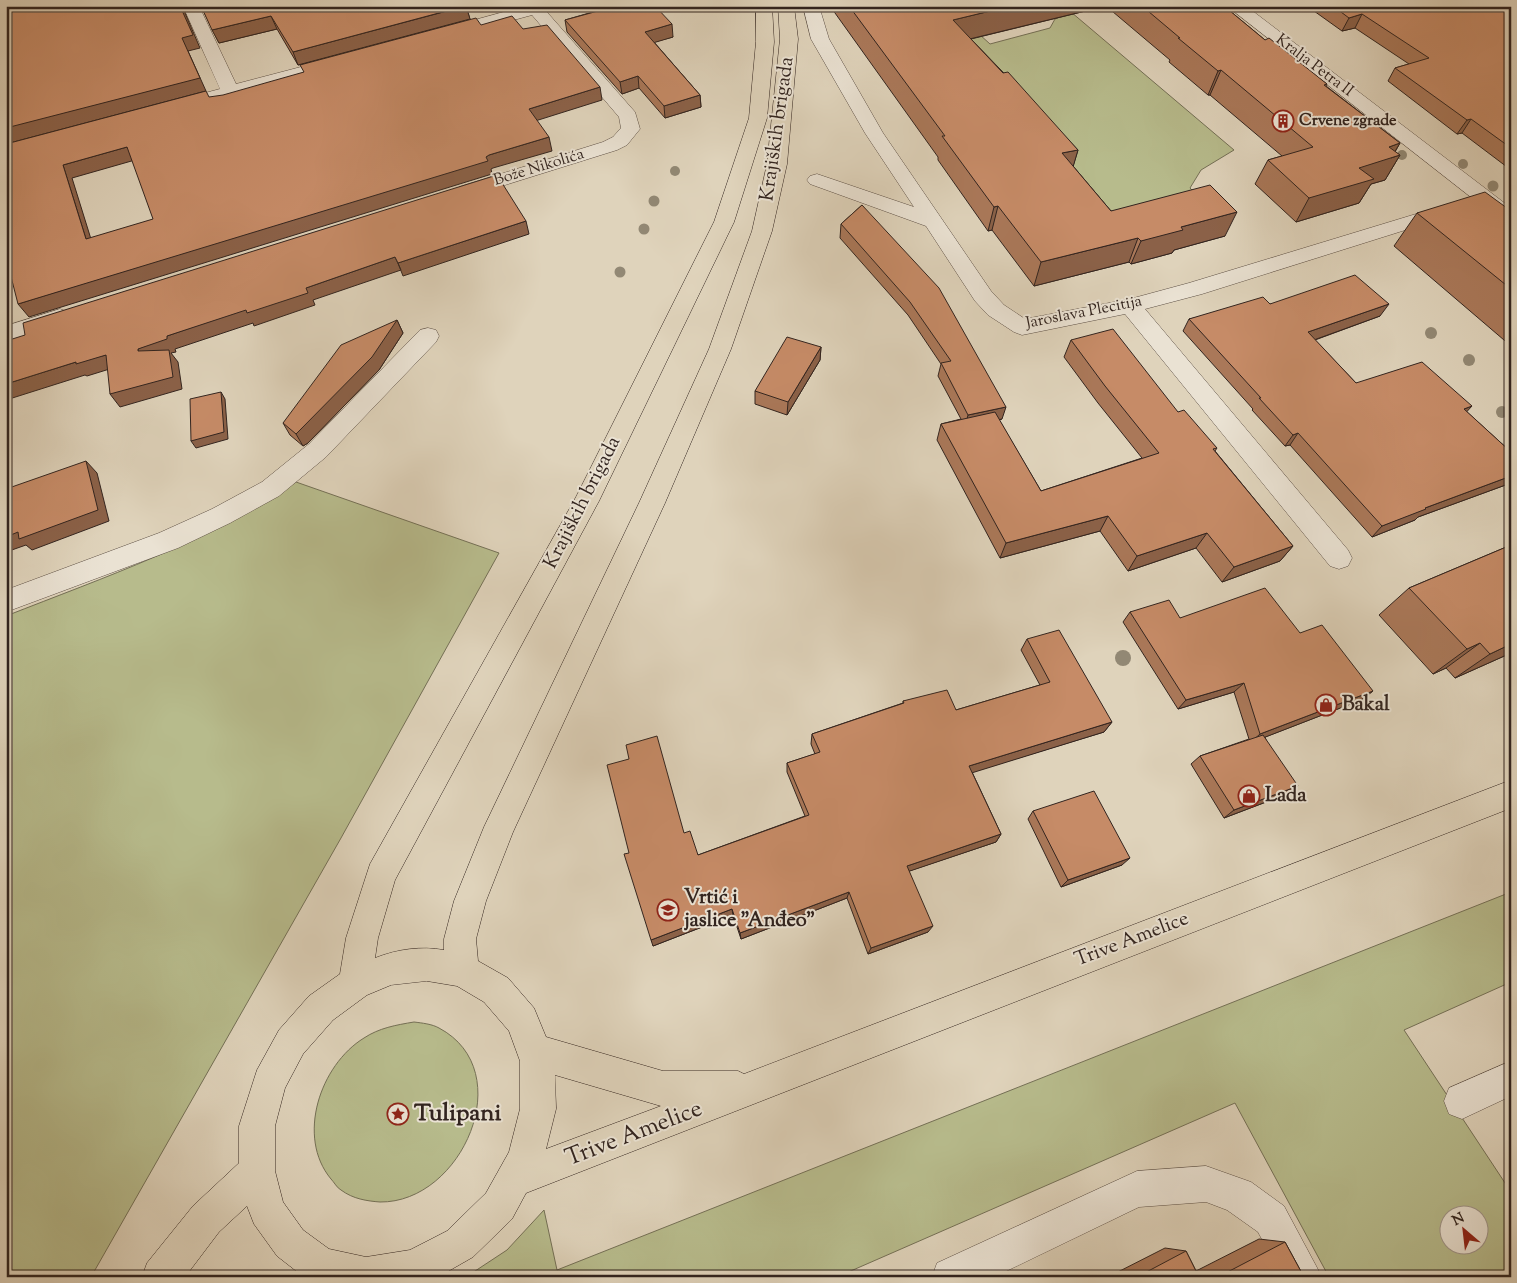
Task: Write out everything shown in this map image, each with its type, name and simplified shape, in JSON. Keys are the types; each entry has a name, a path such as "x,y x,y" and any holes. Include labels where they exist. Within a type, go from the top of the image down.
{"main road":[{"name":"Krajiških brigada","path":"355,983 362,938 381,875 586,501 724,222 758,118 765,42 764,6"},
{"name":"Krajiških brigada","path":"462,970 460,939 470,901 499,827 652,504 720,349 762,231 777,164 790,39 786,6"},
{"name":"Trive Amelice","path":"513,1180 754,1089 1124,942 1511,794"},
{"path":"427,964 462,970 496,990 522,1020 537,1061 538,1109 525,1159 499,1206 460,1244 414,1269 366,1276 315,1271 290,1243 268,1211 257,1171 258,1126 269,1082 291,1042 320,1008 355,983 391,968 427,964"},
{"name":"Trive Amelice","path":"533,1051 663,1089 754,1089"},
{"path":"161,1277 206,1219 257,1171"}],"street":[{"path":"191,6 230,91"},
{"name":"Jaroslava Plecitija","path":"811,6 820,39 874,133 983,296 996,310 1022,328 1130,306 1194,289 1453,208 1488,200"},
{"name":"Kralja Petra II","path":"1235,6 1510,217"},
{"path":"430,37 538,7"},
{"name":"Bože Nikolića","path":"444,198 610,146 620,141 631,129 628,116 538,7"},
{"path":"156,111 354,58"},
{"path":"818,180 932,221"},
{"path":"1130,306 1339,558"},
{"path":"6,334 82,310"},
{"path":"6,601 166,542 246,503 277,485 338,432 428,336"},
{"path":"1462,1101 1511,1078"},
{"path":"951,1277 1137,1189 1206,1184 1238,1195 1271,1219 1303,1277"}],"green space":[{"path":"1071,12 1234,150 1201,170 1190,188 1207,205 1120,226 961,51 968,24 990,44 1050,28 1055,19"},
{"path":"296,482 499,553 341,838 91,1277 6,1277 6,616 155,557 227,523"},
{"path":"1511,892 1511,982 1404,1030 1511,1192 1511,1277 1329,1277 1235,1103 837,1277 466,1277 507,1250 544,1210 557,1270"},
{"path":"414,1022 439,1028 463,1048 475,1073 478,1102 471,1132 456,1159 435,1181 409,1197 380,1202 355,1197 338,1188 321,1162 315,1143 314,1123 318,1103 325,1083 335,1066 349,1050 364,1038 382,1029"}],"building":[{"path":"6,6 180,6 193,35 182,38 200,78 6,128"},
{"path":"201,6 465,6 293,52 271,16 212,30"},
{"path":"608,6 655,6 672,24 645,32 700,95 664,106 638,76 620,82 565,20 609,8"},
{"path":"849,6 1011,6 953,20 1003,73 1008,72 1078,150 1062,153 1111,211 1210,185 1237,212 1181,227 1183,230 1141,241 1138,238 1041,262 998,206 994,207 942,136 945,136"},
{"path":"1142,6 1224,6 1265,40 1269,38 1327,84 1324,85 1400,143 1389,147 1400,155 1359,168 1374,179 1309,198 1268,160 1313,147 1221,70 1218,71"},
{"path":"1333,6 1511,6 1511,148 1471,119 1467,120 1395,68 1429,58 1362,14 1349,18"},
{"path":"512,16 523,29 547,25 600,87 529,109 549,137 489,155 486,157 488,161 18,304 6,257 6,144 206,91 209,97 223,95 304,72 300,65 476,18 481,25","holes":["127,147 153,219 86,239 63,165"]},
{"path":"497,175 526,221 398,263 395,257 306,288 308,293 247,313 246,310 167,336 167,339 138,349 138,351 169,350 173,377 110,394 106,355 76,364 76,362 6,384 6,341 25,335 23,323"},
{"path":"1485,192 1511,211 1511,289 1417,213"},
{"path":"862,205 939,288 1006,407 968,415 941,363 951,361 910,302 841,224"},
{"path":"1355,275 1389,304 1308,332 1356,383 1422,362 1472,406 1464,409 1511,452 1511,476 1382,526 1298,433 1293,435 1189,319 1263,297 1270,304"},
{"path":"397,320 372,357 296,434 283,423 341,345"},
{"path":"1113,329 1178,412 1184,410 1217,448 1213,449 1293,546 1234,567 1207,533 1137,556 1108,516 1006,543 941,424 995,412 1041,491 1159,453 1071,340"},
{"path":"787,337 821,347 788,402 755,391"},
{"path":"221,392 224,432 191,441 190,399"},
{"path":"86,461 98,510 19,539 18,532 6,537 6,489"},
{"path":"1511,545 1511,644 1490,654 1480,643 1467,649 1409,588"},
{"path":"1265,588 1300,633 1322,625 1373,691 1260,734 1244,683 1186,700 1130,612 1169,600 1180,618"},
{"path":"1059,630 1112,722 969,766 1001,834 907,866 933,926 871,948 849,892 740,933 732,909 651,940 624,854 629,853 607,765 629,759 626,745 657,736 684,833 690,831 698,855 809,815 787,763 820,752 812,734 904,703 903,701 947,690 956,710 1050,682 1027,639"},
{"path":"1263,735 1298,786 1234,810 1200,756"},
{"path":"1094,791 1130,858 1068,880 1033,811"},
{"path":"1285,1242 1304,1277 1218,1277"},
{"path":"1186,1251 1199,1277 1137,1277"}],"place":[{"name":"Crvene zgrade","path":"1283,121"},
{"name":"Bakal","path":"1326,705"},
{"name":"Lada","path":"1249,796"},
{"name":"Vrtić i jaslice \"Anđeo\"","path":"668,910"},
{"name":"Tulipani","path":"398,1114"}]}
